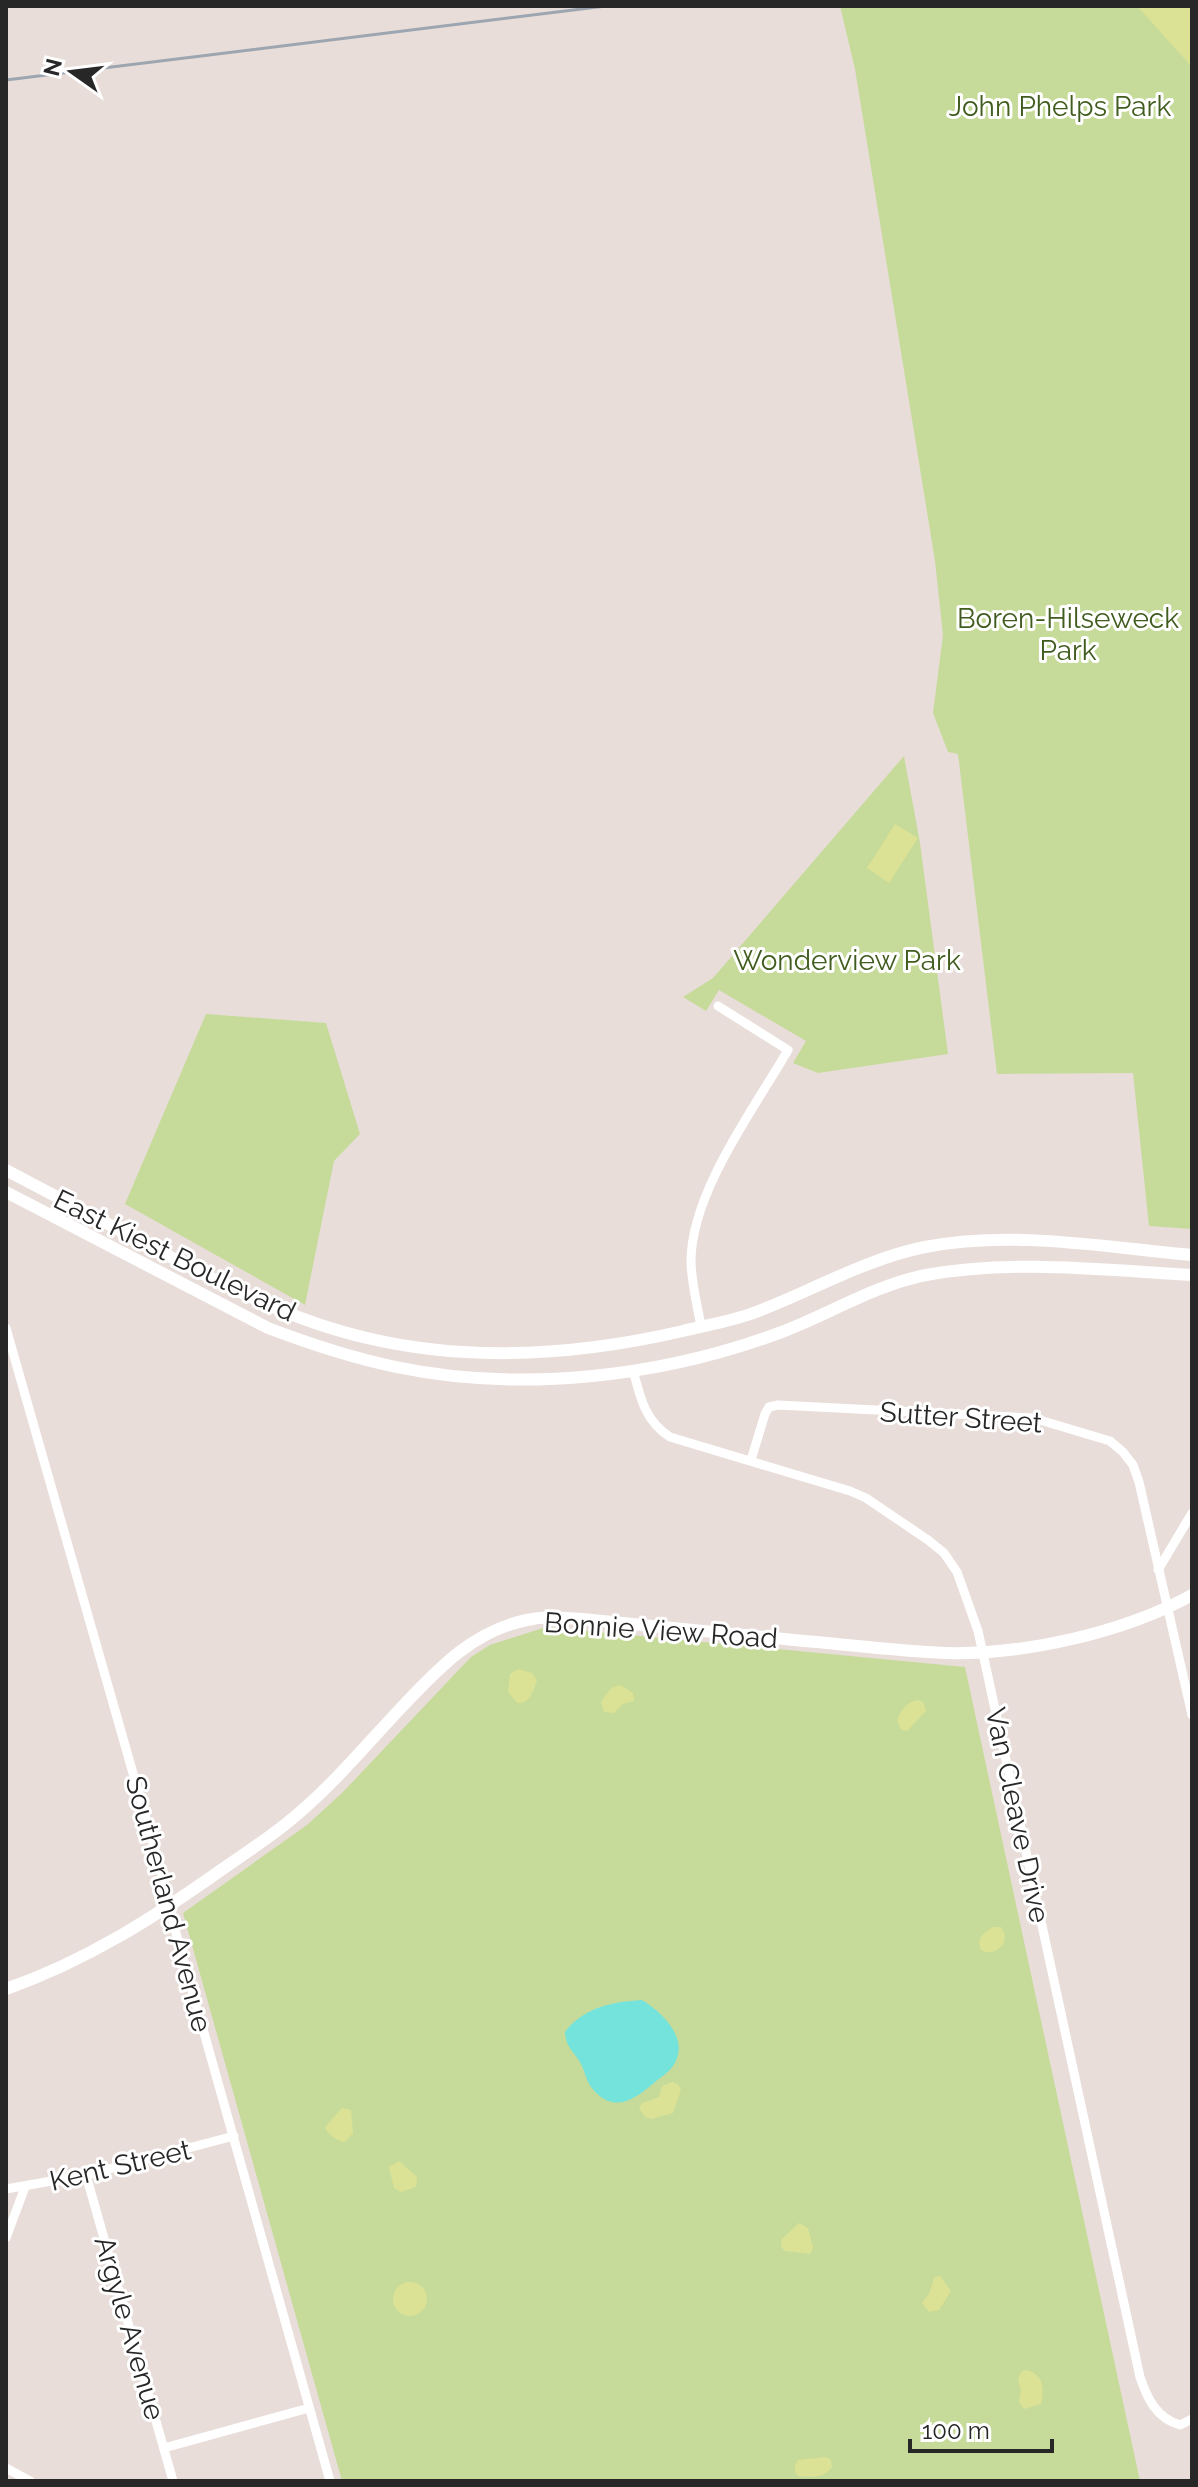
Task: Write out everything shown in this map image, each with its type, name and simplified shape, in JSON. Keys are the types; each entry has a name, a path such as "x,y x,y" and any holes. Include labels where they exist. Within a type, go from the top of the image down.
{"main road":[{"name":"East Kiest Boulevard","path":"6,1170 265,1305 329,1328 426,1349 531,1354 640,1340 753,1313 869,1264 920,1248 950,1243 999,1239 1192,1255"},
{"path":"6,1180 26,1189 48,1192"},
{"name":"East Kiest Boulevard","path":"6,1192 257,1322 324,1347 396,1367 488,1379 548,1378 633,1370 708,1356 780,1333 882,1288 922,1276 997,1266 1192,1275"},
{"path":"324,1347 329,1328"},
{"name":"Bonnie View Road","path":"6,1989 45,1975 88,1954 170,1907 294,1818 444,1663 472,1642 503,1627 544,1617 905,1650 983,1652 1053,1642 1106,1629 1169,1608 1192,1595"}],"street":[{"path":"701,1326 692,1285 691,1258 704,1197 788,1050 718,1006"},
{"name":"Southerland Avenue","path":"6,1328 8,1344 170,1907 330,2481"},
{"name":"Van Cleave Drive","path":"633,1370 642,1405 659,1430 670,1437 866,1498 944,1553 957,1572 983,1652 1140,2377 1146,2395 1159,2413 1180,2425 1192,2419"},
{"name":"Sutter Street","path":"751,1460 765,1414 769,1407 778,1405 1005,1416 1050,1422 1110,1441 1133,1465 1139,1482 1192,1715"},
{"path":"1158,1570 1192,1513"},
{"name":"Kent Street","path":"6,2189 86,2175 234,2136"},
{"name":"Argyle Avenue","path":"86,2175 173,2481"},
{"path":"6,2238 25,2187"},
{"path":"164,2448 309,2408"},
{"path":"6,2468 30,2481"}],"green space":[{"path":"840,6 1192,6 1192,1229 1149,1226 1133,1073 997,1074 958,754 948,752 933,713 943,635 935,561 855,69"},
{"path":"1137,6 1192,6 1192,67"},
{"name":"Wonderview Park","path":"904,756 920,843 948,1054 818,1073 793,1063 806,1041 719,990 706,1011 683,997 713,978"},
{"path":"895,824 918,838 889,883 867,868"},
{"path":"206,1014 326,1023 360,1134 334,1161 305,1305 125,1204"},
{"path":"546,1627 965,1667 1140,2481 342,2481 183,1913 307,1825 342,1793 471,1657 490,1645"},
{"path":"518,1669 532,1673 537,1680 528,1699 521,1703 517,1703 508,1692 510,1674"},
{"path":"620,1685 633,1693 634,1701 623,1704 614,1713 604,1712 601,1702 611,1688"},
{"path":"918,1700 923,1702 926,1711 907,1731 901,1730 897,1720 900,1713"},
{"path":"993,1927 1001,1927 1005,1934 1004,1943 994,1951 981,1950 981,1937"},
{"path":"672,2082 678,2084 681,2090 673,2113 651,2119 645,2117 639,2108 642,2103 659,2097 662,2086"},
{"path":"342,2108 351,2110 353,2133 345,2142 333,2137 325,2127"},
{"path":"399,2161 417,2177 416,2187 401,2192 394,2188 389,2167"},
{"path":"799,2223 808,2228 813,2248 810,2254 785,2251 781,2247 782,2239"},
{"path":"940,2276 951,2291 939,2310 929,2312 922,2303 930,2292 934,2277"},
{"path":"410,2282 422,2287 427,2299 422,2311 410,2316 398,2311 393,2299 398,2287"},
{"path":"1027,2370 1040,2379 1043,2393 1041,2404 1024,2409 1019,2402 1021,2391 1018,2379 1022,2371"},
{"path":"826,2457 831,2460 832,2467 825,2474 808,2477 798,2476 795,2472 798,2460"}],"water":[{"path":"642,2000 672,2028 677,2037 678,2056 669,2071 639,2095 623,2102 607,2101 589,2084 565,2032 581,2017 599,2007"}],"railway":[{"path":"6,80 606,6"}],"park label":[{"name":"John Phelps Park","path":"1060,106"},
{"name":"Boren-Hilseweck Park","path":"1068,634"}]}
